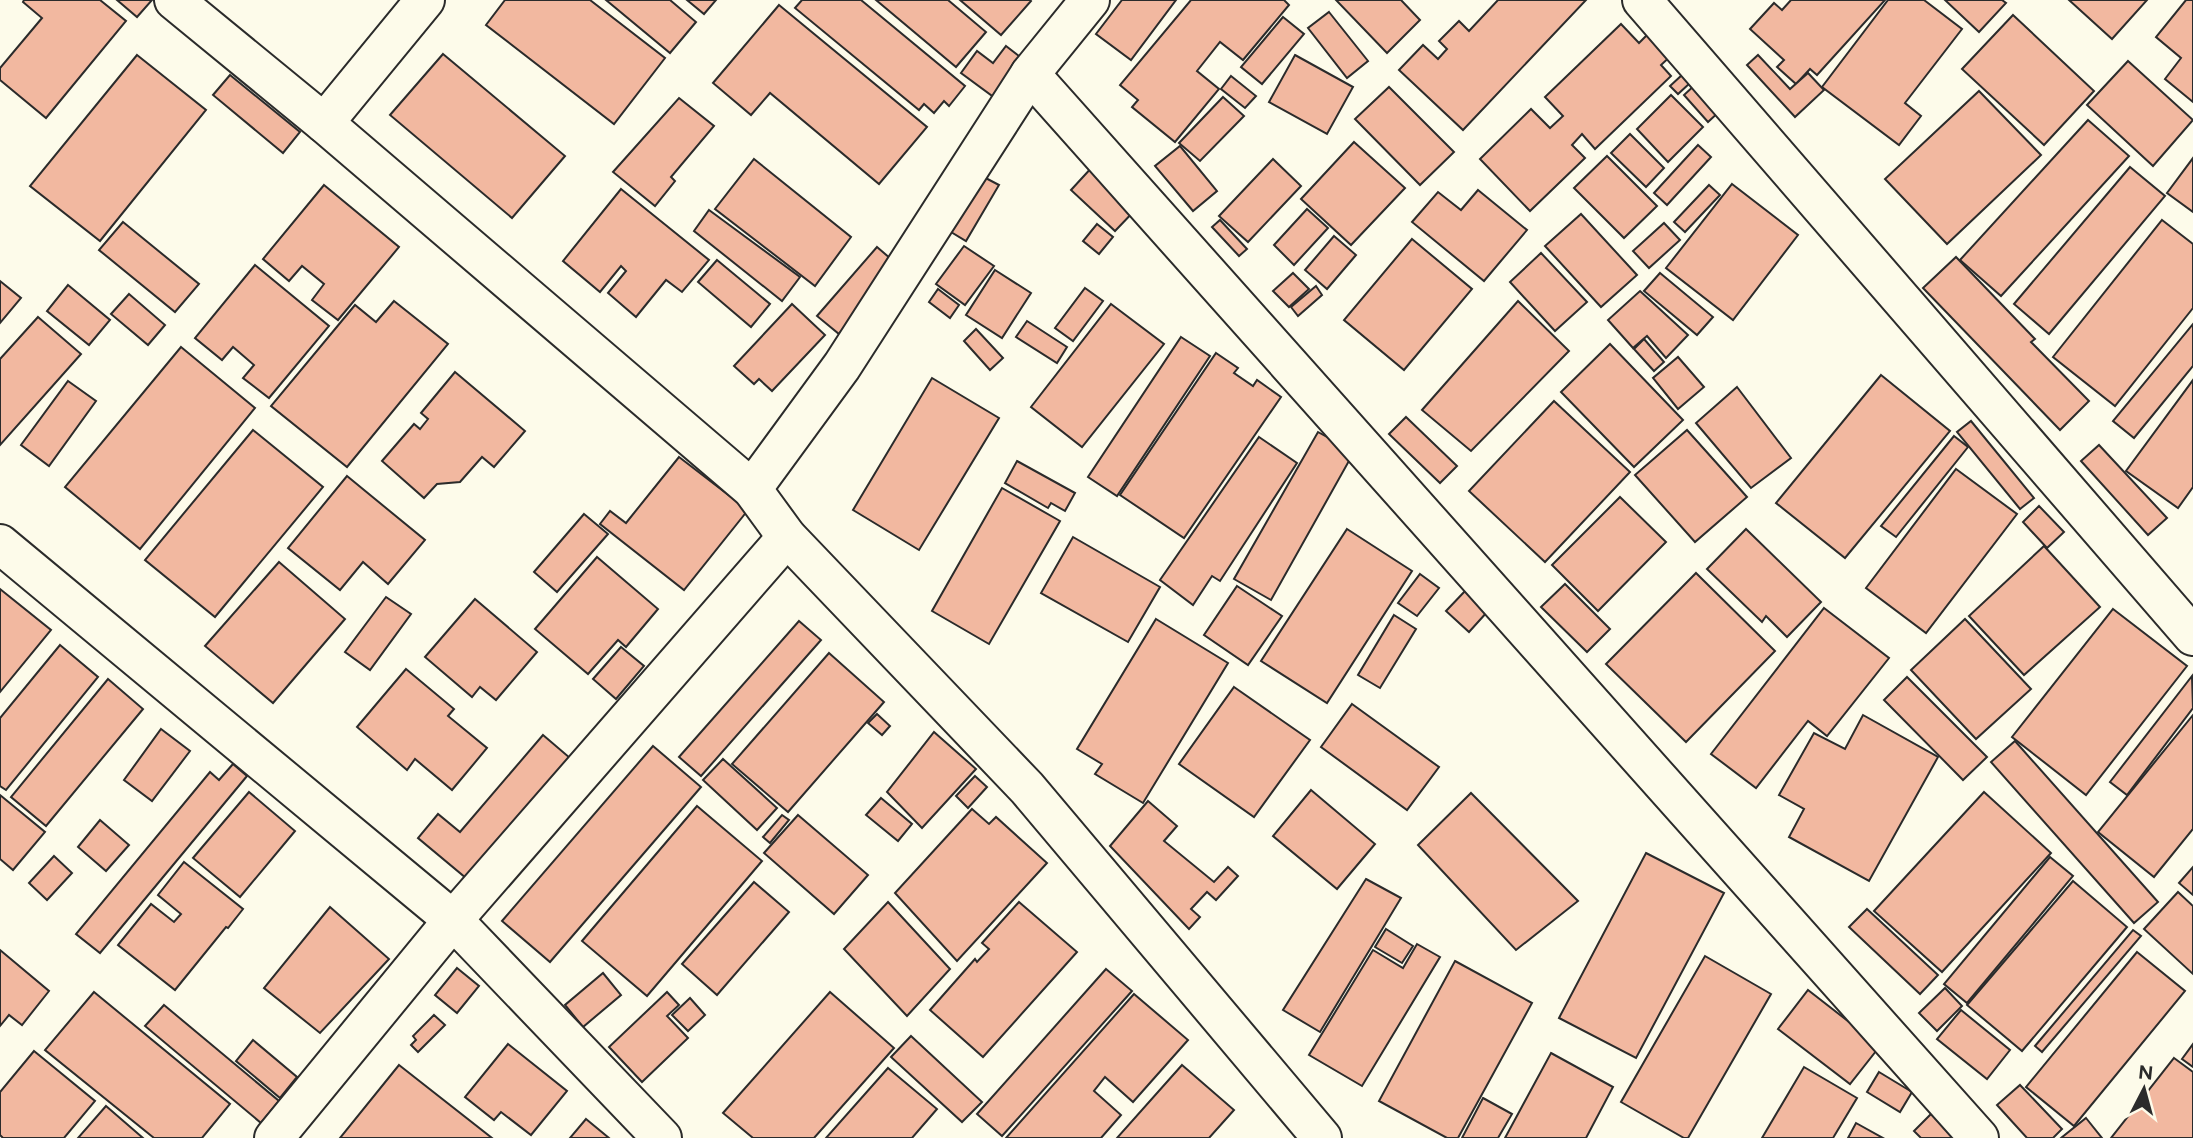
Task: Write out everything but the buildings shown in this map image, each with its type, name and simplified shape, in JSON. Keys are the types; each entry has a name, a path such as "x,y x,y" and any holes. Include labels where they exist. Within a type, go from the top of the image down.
{"street":[{"path":"174,0 324,123 752,489 787,537 1027,788 1321,1138"},
{"path":"324,123 425,0"},
{"path":"752,489 842,366 1030,74 1090,0"},
{"path":"1642,0 2193,636"},
{"path":"1030,74 1979,1138"},
{"path":"274,1138 453,920 787,537"},
{"path":"0,544 453,920 662,1138"}]}
